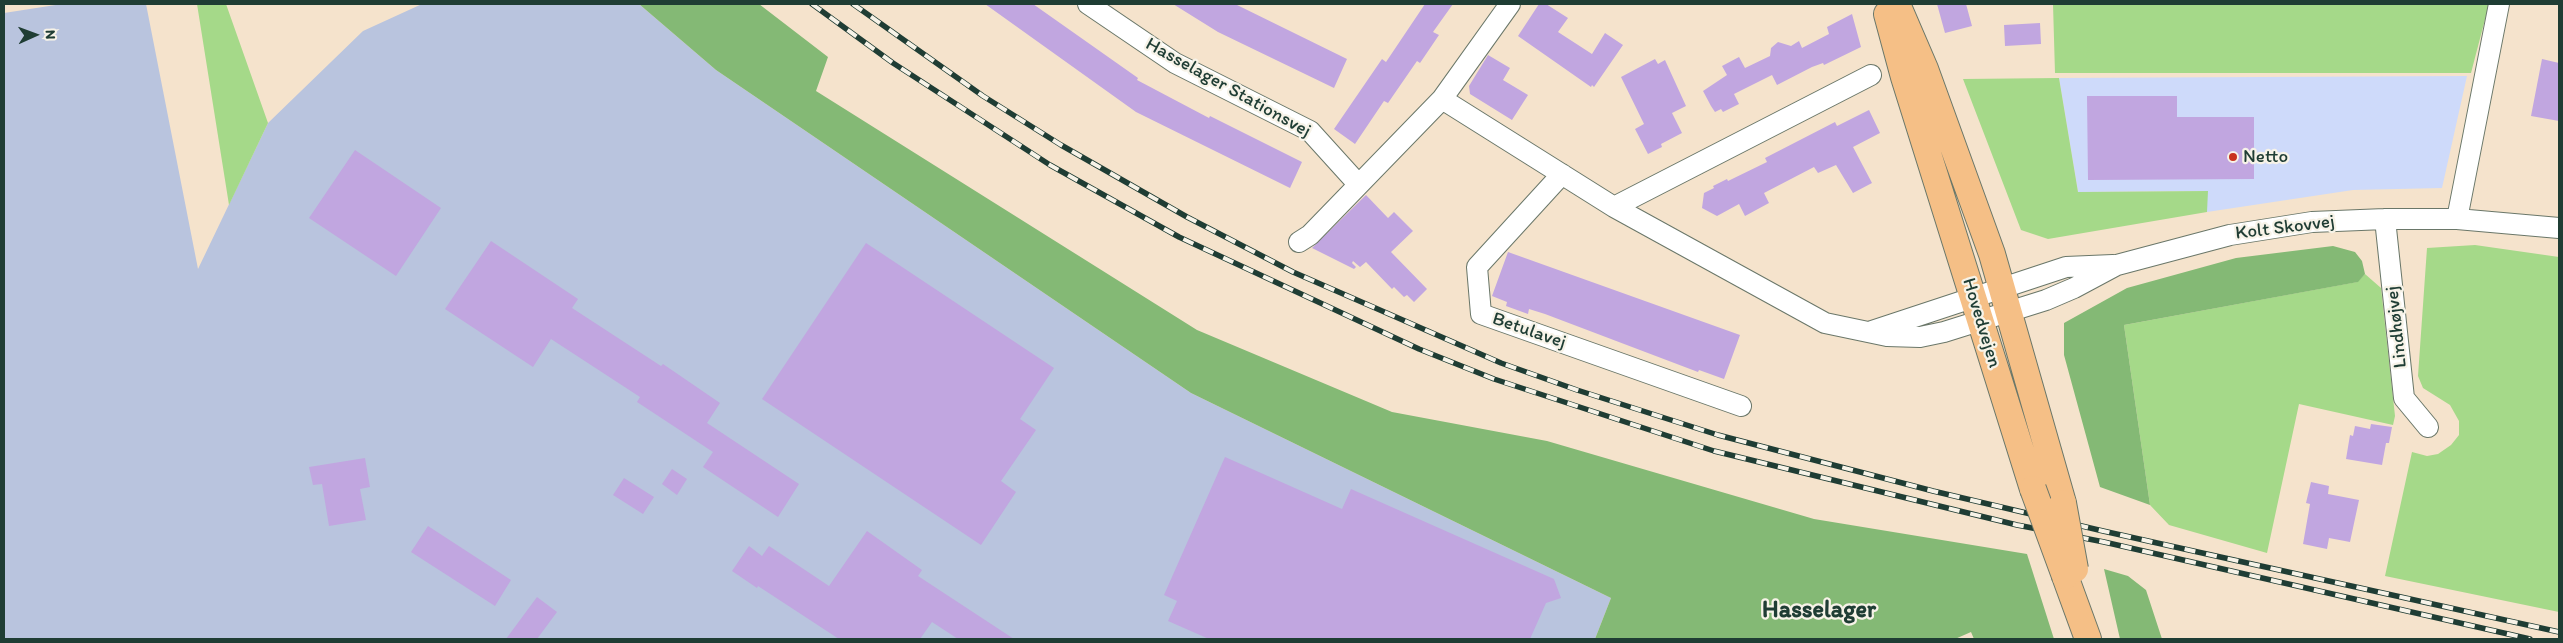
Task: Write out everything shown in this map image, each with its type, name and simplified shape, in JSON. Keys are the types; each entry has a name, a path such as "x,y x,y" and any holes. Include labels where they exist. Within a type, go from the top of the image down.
{"main road":[{"name":"Hovedvejen","path":"1884,4 1904,77 2033,488 2071,578 2088,639"},
{"name":"Hovedvejen","path":"1897,4 1958,160 2005,299 2062,495 2071,578"}],"street":[{"name":"Hasselager Stationsvej","path":"1088,4 1175,63 1310,130 1358,184"},
{"path":"1299,242 1310,235 1442,99 1510,4"},
{"path":"2457,219 2499,4"},
{"path":"1614,207 1871,75"},
{"path":"1442,99 1614,207 1825,323 1870,332 1976,309"},
{"name":"Betulavej","path":"1562,174 1477,267 1481,314 1741,406"},
{"name":"Lindhøjvej","path":"2385,219 2404,398 2428,427"},
{"name":"Kolt Skovvej","path":"1976,309 2005,299 2066,267 2117,265 2230,235 2312,222 2457,219 2559,228"}],"shaded area":[{"path":"62,4 146,4 198,269 268,123 363,31 422,4 639,4 716,70 1191,393 1611,598 1595,639 4,639 4,13"},
{"path":"2467,76 2442,188 2353,190 2207,212 2207,191 2078,192 2059,78"}],"green space":[{"path":"197,4 226,4 268,123 229,205"},
{"path":"639,4 759,4 828,57 816,91 1197,330 1392,412 1547,441 1814,519 2027,554 2054,639 1974,639 1971,632 1955,639 1595,639 1611,598 1191,393 716,70"},
{"path":"2053,4 2489,4 2471,73 2055,73"},
{"path":"2059,78 2078,192 2208,191 2207,212 2048,239 2021,230 1963,79"},
{"path":"2475,245 2559,257 2559,612 2385,576 2412,452 2427,456 2438,454 2451,445 2459,435 2459,421 2450,405 2423,388 2418,376 2427,248"},
{"path":"2333,246 2355,252 2362,261 2365,274 2358,282 2124,325 2150,505 2100,487 2064,355 2064,323 2127,288 2236,258"},
{"path":"2365,274 2381,288 2395,416 2393,425 2299,404 2267,553 2169,525 2150,505 2124,325 2357,282"},
{"path":"2104,569 2128,576 2146,590 2162,639 2120,639"}],"building":[{"path":"985,4 1033,4 1138,78 1137,80 1209,118 1210,116 1302,162 1290,188 1136,112"},
{"path":"1173,4 1235,4 1347,59 1334,88 1218,32"},
{"path":"1425,4 1453,4 1433,32 1439,35 1420,63 1417,61 1388,103 1384,101 1355,144 1334,129 1382,59 1386,62"},
{"path":"1539,4 1546,4 1568,18 1558,32 1592,54 1605,33 1623,45 1594,87 1592,85 1591,87 1518,36"},
{"path":"1937,4 1966,4 1972,26 1945,33"},
{"path":"1852,14 1861,47 1824,65 1823,63 1812,67 1777,85 1772,75 1734,94 1739,104 1723,112 1721,109 1715,112 1703,91 1727,75 1722,66 1739,57 1745,68 1770,56 1771,48 1778,42 1791,46 1799,41 1802,48 1829,34 1827,27"},
{"path":"2040,23 2041,44 2005,46 2004,25"},
{"path":"1488,55 1510,68 1503,80 1528,95 1512,120 1470,94 1469,86"},
{"path":"1655,59 1658,64 1665,60 1686,106 1672,113 1682,133 1661,144 1662,147 1648,154 1635,129 1644,124 1621,77"},
{"path":"2542,59 2559,63 2559,121 2531,116"},
{"path":"2087,96 2177,96 2177,117 2254,117 2254,179 2088,180"},
{"path":"1869,110 1880,133 1853,147 1872,183 1853,193 1836,165 1818,173 1814,167 1764,193 1769,203 1745,216 1739,204 1717,216 1702,208 1704,193 1714,188 1713,186 1727,179 1728,181 1767,162 1765,158 1835,122 1837,126"},
{"path":"355,150 441,208 396,276 309,218"},
{"path":"1366,195 1388,218 1394,212 1413,231 1391,252 1427,289 1414,302 1407,295 1404,297 1394,287 1392,289 1366,262 1360,267 1353,261 1352,263 1356,267 1354,269 1312,248"},
{"path":"491,241 578,299 572,308 661,366 663,364 720,403 707,423 799,484 778,517 703,467 713,452 637,402 640,397 551,339 533,367 445,309"},
{"path":"866,243 1054,368 1020,419 1036,430 1001,481 1016,492 981,545 762,399"},
{"path":"1508,252 1740,335 1724,379 1699,370 1698,372 1545,314 1529,309 1528,314 1506,306 1507,302 1492,296"},
{"path":"2371,424 2392,427 2389,443 2386,443 2382,465 2346,459 2350,435 2353,436 2355,426 2370,429"},
{"path":"1225,457 1342,509 1351,489 1554,579 1561,598 1546,603 1530,639 1209,639 1168,621 1177,601 1164,595"},
{"path":"365,458 370,487 360,489 366,520 329,526 322,484 313,485 309,467"},
{"path":"672,469 687,479 677,495 662,484"},
{"path":"624,478 654,497 643,514 613,495"},
{"path":"2311,482 2329,486 2328,494 2359,500 2350,542 2329,538 2327,549 2303,544 2310,504 2306,503"},
{"path":"428,526 511,580 495,606 411,552"},
{"path":"867,531 922,570 918,576 1014,639 958,639 932,622 920,639 839,639 732,571 749,546 762,556 769,546 829,586"},
{"path":"537,597 557,612 537,639 506,639"}],"railway":[{"path":"812,4 893,63 1050,165 1179,237 1419,349 1494,379 1714,451 2017,525 2104,542 2530,639"},
{"path":"853,4 983,96 1061,145 1187,217 1293,272 1501,363 1577,390 1718,435 1933,491 2103,531 2559,632"}],"place":[{"name":"Netto","path":"2233,157"}],"district":[{"name":"Hasselager","path":"1819,611"}]}
